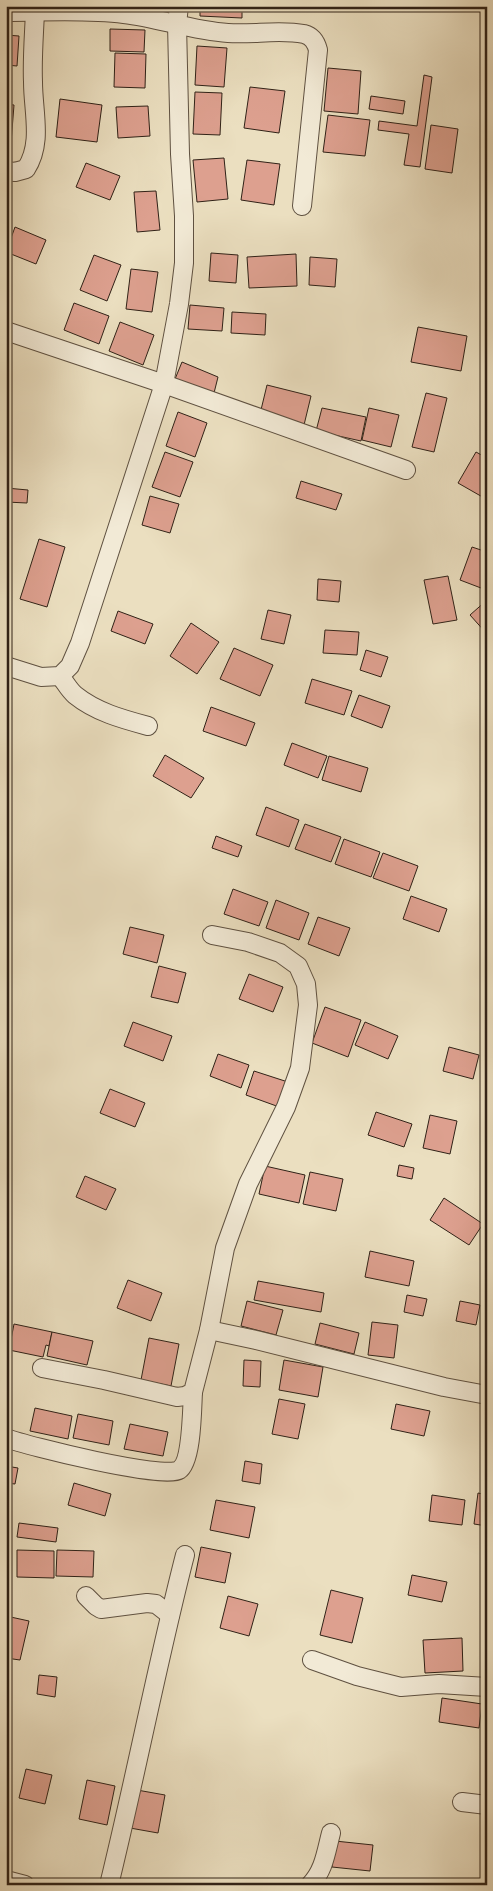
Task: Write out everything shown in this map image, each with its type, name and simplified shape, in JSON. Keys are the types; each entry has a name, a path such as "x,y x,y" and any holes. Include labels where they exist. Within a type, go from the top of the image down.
{"street":[{"path":"6,666 40,677 60,676 70,666 80,643 164,384 180,304 184,263 177,24 179,6"},
{"path":"6,12 81,11 122,14 153,18 226,33 305,34 314,41 318,50 302,206"},
{"path":"6,171 15,172 26,169 33,158 36,147 33,80 35,12"},
{"path":"6,331 164,384 406,470"},
{"path":"60,676 73,694 91,706 111,715 148,726"},
{"path":"6,1438 40,1448 138,1468 174,1473 180,1470 186,1462 191,1436 192,1392 209,1330 225,1248 248,1184 286,1107 300,1068 308,1005 306,984 298,966 280,953 248,942 212,935"},
{"path":"209,1330 487,1396"},
{"path":"42,1368 177,1397 185,1396 192,1392"},
{"path":"109,1885 185,1555"},
{"path":"86,1596 102,1609 147,1603 156,1604 170,1615"},
{"path":"312,1660 357,1676 401,1687 439,1684 487,1687"},
{"path":"462,1802 487,1805"},
{"path":"310,1885 317,1878 324,1862 331,1833"},
{"path":"6,1880 24,1885"}],"building":[{"path":"200,6 242,6 242,18 200,16"},
{"path":"110,29 145,30 144,52 110,51"},
{"path":"6,35 19,36 17,66 6,65"},
{"path":"197,46 227,48 224,87 195,85"},
{"path":"115,53 146,54 145,88 114,87"},
{"path":"328,68 361,71 358,114 324,111"},
{"path":"424,75 432,77 420,167 404,165 409,134 378,130 379,121 417,126"},
{"path":"250,87 285,91 279,133 244,128"},
{"path":"195,92 222,93 220,135 193,134"},
{"path":"371,96 405,101 403,114 369,109"},
{"path":"60,99 102,105 97,142 56,137"},
{"path":"6,104 14,105 11,143 6,143"},
{"path":"148,106 150,136 118,138 116,107"},
{"path":"328,115 370,120 365,156 323,152"},
{"path":"431,125 458,129 452,173 425,169"},
{"path":"224,158 228,199 197,202 193,160"},
{"path":"247,160 280,164 274,205 241,200"},
{"path":"86,163 120,176 110,200 76,187"},
{"path":"156,191 160,230 137,232 134,192"},
{"path":"15,227 46,240 36,264 6,252"},
{"path":"211,253 238,255 236,283 209,281"},
{"path":"296,254 297,286 249,288 247,257"},
{"path":"94,255 121,265 107,301 80,290"},
{"path":"310,257 337,259 335,287 309,285"},
{"path":"131,269 158,272 152,312 126,309"},
{"path":"74,303 109,316 99,344 64,330"},
{"path":"190,305 224,308 222,331 188,329"},
{"path":"232,312 266,314 265,335 231,333"},
{"path":"120,322 154,335 143,365 109,351"},
{"path":"418,327 467,336 461,371 411,362"},
{"path":"182,362 218,377 212,401 173,384"},
{"path":"267,385 311,396 304,425 260,414"},
{"path":"426,393 447,398 434,452 412,447"},
{"path":"322,408 366,417 361,441 316,431"},
{"path":"369,408 399,415 391,447 362,440"},
{"path":"178,412 207,423 195,457 166,446"},
{"path":"165,452 193,462 180,497 152,487"},
{"path":"476,452 487,458 486,499 458,483"},
{"path":"301,481 342,494 336,510 296,498"},
{"path":"6,488 28,490 27,503 6,502"},
{"path":"150,496 179,504 170,533 142,525"},
{"path":"39,539 65,547 47,607 20,599"},
{"path":"472,547 487,552 487,572 481,588 460,580"},
{"path":"448,576 457,620 433,624 424,580"},
{"path":"318,579 341,581 339,602 317,600"},
{"path":"487,600 487,634 470,615"},
{"path":"268,610 291,615 284,644 261,639"},
{"path":"118,611 153,624 145,644 111,631"},
{"path":"191,623 219,642 197,674 170,656"},
{"path":"325,630 359,632 357,655 323,653"},
{"path":"234,648 273,665 260,696 220,679"},
{"path":"366,650 388,657 381,677 360,670"},
{"path":"312,679 352,691 344,715 305,703"},
{"path":"359,695 390,706 382,728 351,716"},
{"path":"211,707 255,723 246,746 203,731"},
{"path":"292,743 327,756 318,778 284,765"},
{"path":"165,755 204,778 191,798 153,776"},
{"path":"329,756 368,768 361,792 322,780"},
{"path":"266,807 299,820 289,847 256,835"},
{"path":"305,824 341,837 331,862 295,849"},
{"path":"216,836 242,846 238,857 212,848"},
{"path":"344,839 380,852 371,877 335,864"},
{"path":"383,853 418,866 409,891 373,878"},
{"path":"233,889 268,902 259,926 224,914"},
{"path":"411,896 447,909 439,932 403,919"},
{"path":"276,900 309,913 299,940 266,928"},
{"path":"318,917 350,928 339,956 308,944"},
{"path":"130,927 164,935 157,963 123,954"},
{"path":"159,966 186,973 178,1003 151,997"},
{"path":"249,974 283,987 273,1012 239,999"},
{"path":"325,1007 361,1020 348,1057 312,1043"},
{"path":"133,1022 172,1036 163,1061 124,1046"},
{"path":"365,1022 398,1036 388,1059 355,1045"},
{"path":"449,1047 479,1055 473,1079 443,1071"},
{"path":"218,1054 249,1065 241,1088 210,1076"},
{"path":"254,1071 291,1083 282,1108 246,1095"},
{"path":"110,1089 145,1103 135,1127 100,1113"},
{"path":"376,1112 412,1124 404,1147 368,1135"},
{"path":"430,1115 457,1121 450,1154 423,1148"},
{"path":"399,1165 414,1168 412,1179 397,1176"},
{"path":"265,1166 305,1175 299,1203 259,1194"},
{"path":"310,1172 343,1179 336,1211 303,1204"},
{"path":"85,1176 116,1189 106,1210 76,1197"},
{"path":"444,1198 483,1224 469,1245 430,1220"},
{"path":"370,1251 414,1261 409,1286 365,1277"},
{"path":"128,1280 162,1293 151,1321 117,1308"},
{"path":"258,1281 324,1293 321,1312 254,1300"},
{"path":"407,1295 427,1299 423,1316 404,1312"},
{"path":"247,1301 283,1310 276,1335 241,1326"},
{"path":"460,1301 480,1305 476,1325 456,1321"},
{"path":"372,1322 398,1325 394,1358 368,1355"},
{"path":"320,1323 359,1333 354,1354 315,1344"},
{"path":"14,1324 52,1332 49,1346 46,1345 43,1357 9,1350"},
{"path":"52,1332 93,1341 87,1365 47,1356"},
{"path":"149,1338 179,1344 171,1386 141,1380"},
{"path":"244,1360 261,1361 260,1387 243,1386"},
{"path":"284,1360 323,1367 318,1397 279,1390"},
{"path":"279,1399 305,1404 298,1439 272,1434"},
{"path":"396,1404 430,1411 424,1436 391,1429"},
{"path":"35,1408 72,1416 68,1439 30,1431"},
{"path":"78,1414 113,1421 109,1445 73,1438"},
{"path":"130,1424 168,1432 163,1456 124,1449"},
{"path":"245,1461 262,1464 260,1484 242,1481"},
{"path":"6,1466 18,1468 15,1484 6,1483"},
{"path":"74,1483 111,1494 105,1516 68,1505"},
{"path":"478,1493 487,1495 487,1526 474,1524"},
{"path":"432,1495 465,1500 462,1525 429,1521"},
{"path":"216,1500 255,1507 249,1538 210,1530"},
{"path":"19,1523 58,1528 56,1542 17,1537"},
{"path":"201,1547 231,1553 225,1583 195,1577"},
{"path":"17,1550 54,1551 54,1578 17,1577"},
{"path":"57,1550 94,1551 93,1577 56,1576"},
{"path":"412,1575 447,1582 442,1602 408,1595"},
{"path":"331,1590 363,1598 352,1643 320,1635"},
{"path":"228,1596 258,1604 249,1636 220,1628"},
{"path":"6,1616 29,1621 20,1660 6,1658"},
{"path":"462,1638 463,1671 425,1673 423,1640"},
{"path":"39,1675 57,1677 55,1697 37,1694"},
{"path":"442,1698 482,1704 479,1728 439,1722"},
{"path":"26,1769 52,1775 45,1804 19,1798"},
{"path":"87,1780 115,1786 107,1825 79,1819"},
{"path":"137,1790 165,1795 158,1833 130,1828"},
{"path":"335,1841 373,1845 370,1871 332,1867"}]}
